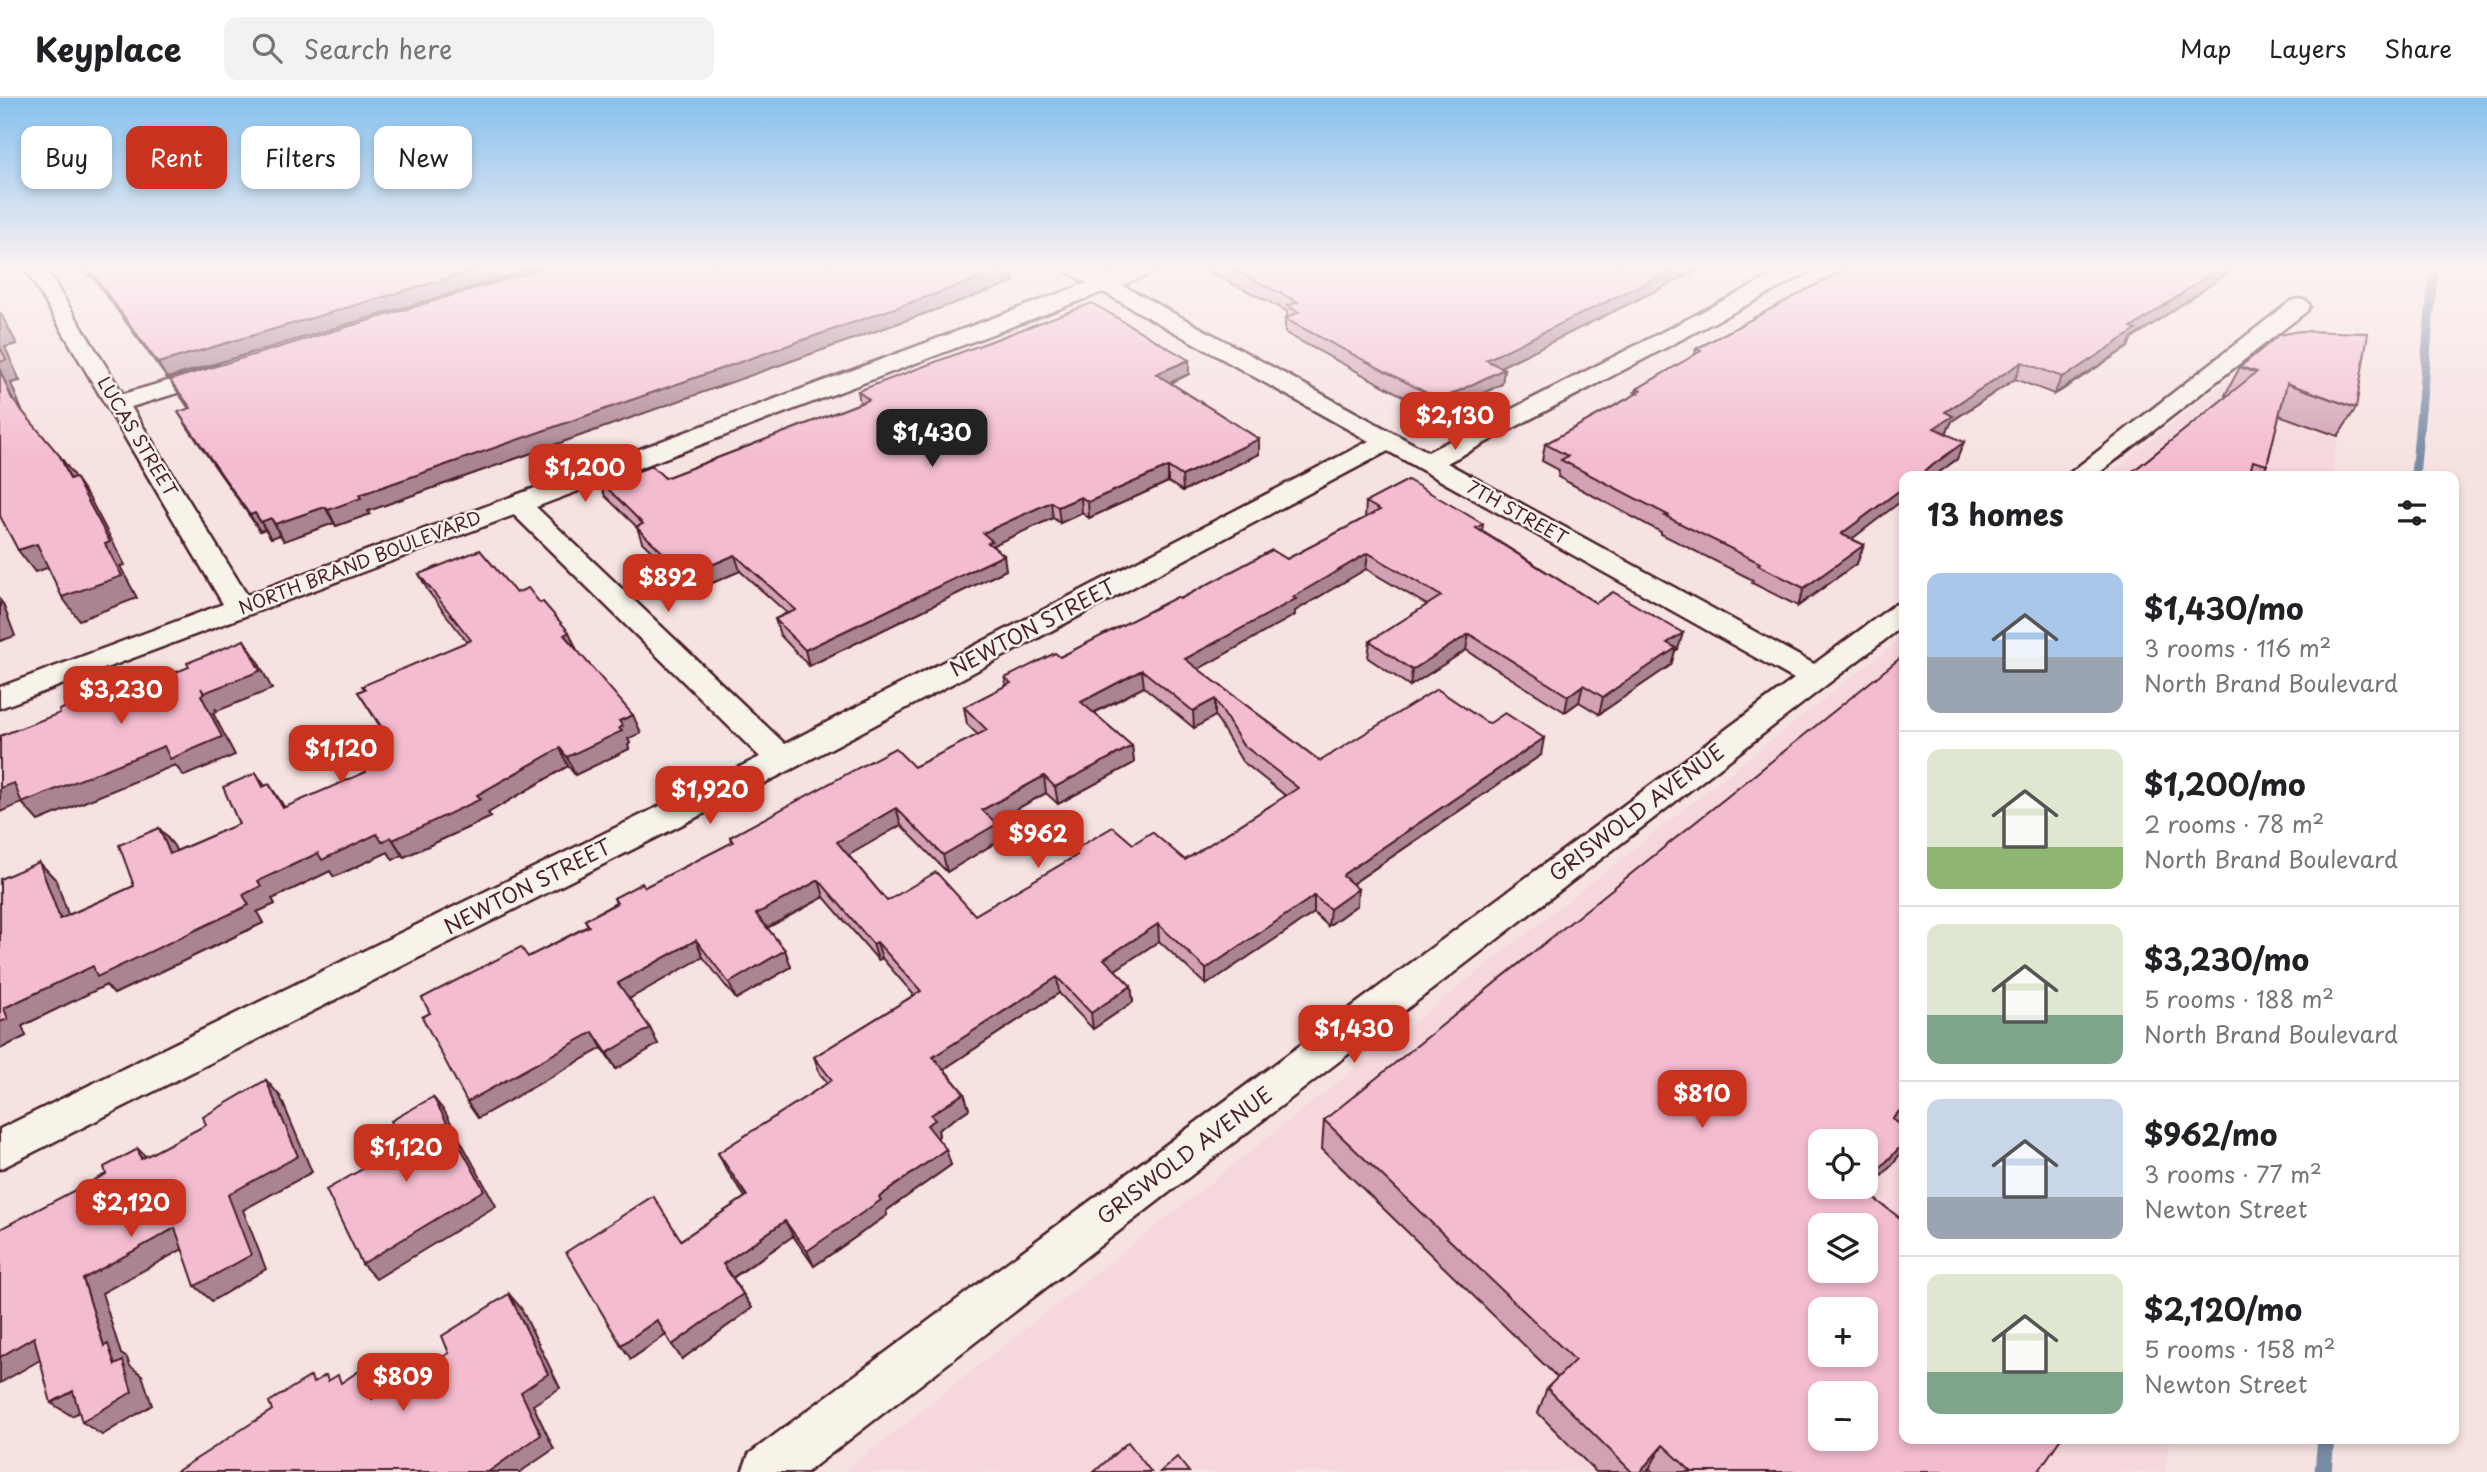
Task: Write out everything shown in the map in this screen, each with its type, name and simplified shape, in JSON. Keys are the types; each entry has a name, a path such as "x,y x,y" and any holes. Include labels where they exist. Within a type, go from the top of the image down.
{"street":[{"name":"LUCAS STREET","path":"73,330 240,608"},
{"name":"NORTH BRAND BOULEVARD","path":"0,698 982,330"},
{"name":"7TH STREET","path":"1188,330 1816,678"},
{"path":"1427,463 1683,330"},
{"path":"2085,471 2268,330"},
{"path":"117,404 238,368"},
{"name":"NEWTON STREET","path":"0,1150 782,760 1388,441"},
{"path":"518,504 782,760"},
{"name":"GRISWOLD AVENUE","path":"767,1472 1899,615"}],"shaded area":[{"path":"2255,358 2351,361 2334,471 2112,471"},
{"path":"1899,640 1899,1444 2169,1444 2164,1472 844,1472"}],"building":[{"path":"134,330 270,330 158,363"},
{"path":"336,330 831,330 359,495 361,498 328,510 325,507 275,524 271,518 261,522 255,513 250,515 178,412 191,408 170,380"},
{"path":"1020,330 1138,330 1189,360 1156,374 1259,439 1182,476 1168,467 1088,502 1081,497 1058,507 1051,502 983,533 992,541 988,543 1004,555 805,650 775,619 796,610 735,555 690,574 686,570 682,571 636,527 643,524 599,480 632,468 639,471 652,466 665,478 869,400 858,391"},
{"path":"1306,330 1548,330 1486,360 1504,369 1440,400"},
{"path":"1731,330 2136,330 2062,377 2022,362 1945,412 1953,416 1934,428 1964,442 1925,471 1899,471 1899,491 1841,534 1864,545 1804,588 1561,460 1568,456 1545,444 1638,393 1635,392 1640,390 1637,389 1701,351 1696,349"},
{"path":"2299,331 2368,333 2356,408 2287,383 2267,465 2253,461 2250,471 2133,471 2257,372 2240,367 2279,335"},
{"path":"0,346 6,360 0,362"},
{"path":"0,370 12,399 60,456 70,479 75,477 110,542 105,544 122,576 62,597 37,544 18,550 0,516"},
{"path":"1408,480 1483,524 1476,528 1596,603 1613,592 1683,633 1667,643 1676,648 1603,697 1583,685 1568,696 1469,634 1412,670 1370,641 1441,596 1368,553 1293,597 1296,599 1185,659 1320,761 1437,689 1486,722 1490,723 1505,713 1544,738 1344,874 1358,889 1330,909 1314,896 1206,969 1158,924 1104,959 1131,986 1091,1013 1057,977 933,1057 964,1093 931,1115 935,1120 927,1125 946,1149 879,1197 881,1200 807,1251 785,1221 723,1264 743,1294 672,1345 657,1320 621,1345 566,1252 653,1196 681,1240 747,1196 718,1153 832,1080 814,1057 921,991 877,942 873,944 819,880 756,914 785,950 729,983 696,940 618,983 650,1028 607,1053 593,1032 467,1102 422,1017 430,1013 422,998 521,947 528,957 589,926 585,920 617,903 614,898 642,883 645,887 733,842 730,837 895,748 914,767 987,730 964,707 1011,683 1005,678 1055,653 1060,657 1177,597 1180,599 1272,550 1287,559 1380,510 1366,502","holes":["1142,670 1193,711 1215,699 1242,744 1298,788 1185,860 1152,832 1133,844 1113,827 1072,851 1077,855 975,915 936,872 887,901 837,842 896,808 943,855 997,824 982,810 1044,776 1055,787 1132,746 1081,702"]},
{"path":"480,550 516,593 528,588 569,632 564,635 633,715 619,721 623,726 619,728 622,731 567,757 560,748 477,795 481,799 393,840 391,837 382,842 377,834 322,860 318,853 258,881 261,886 243,895 249,905 97,977 93,966 4,1008 8,1019 0,1022 0,879 39,862 60,919 134,886 119,845 159,828 170,854 239,824 223,787 256,773 263,787 269,784 283,808 366,772 356,756 391,741 358,692 365,689 362,686 471,640 419,574"},
{"path":"244,640 260,671 204,693 201,688 204,694 201,695 222,737 170,759 164,746 22,803 14,783 0,788 0,736 122,685 125,692 189,667 187,663"},
{"path":"1899,659 1899,1111 1892,1119 1899,1124 1899,1148 1878,1170 1878,1129 1808,1129 1808,1199 1875,1199 1899,1217 1899,1444 2057,1444 2038,1472 1692,1472 1663,1445 1640,1472 1632,1472 1547,1388 1575,1360 1324,1120"},
{"path":"266,1080 298,1156 228,1195 251,1255 195,1286 175,1228 83,1279 104,1346 108,1344 115,1365 123,1361 132,1392 82,1422 73,1391 51,1403 34,1337 0,1357 0,1229 106,1174 104,1167 138,1149 141,1159 206,1125 203,1117"},
{"path":"433,1097 484,1190 362,1264 326,1190 404,1145 391,1121"},
{"path":"509,1294 548,1374 521,1392 541,1435 488,1472 176,1472 272,1410 269,1402 311,1376 313,1383 326,1375 328,1381 338,1375 341,1383 359,1371 372,1399 449,1353 442,1336"},
{"path":"1128,1442 1151,1472 1094,1472"},
{"path":"1177,1457 1189,1472 1160,1472"}],"waterway":[{"path":"2415,471 2428,330"},
{"path":"2323,1472 2325,1444"}]}
